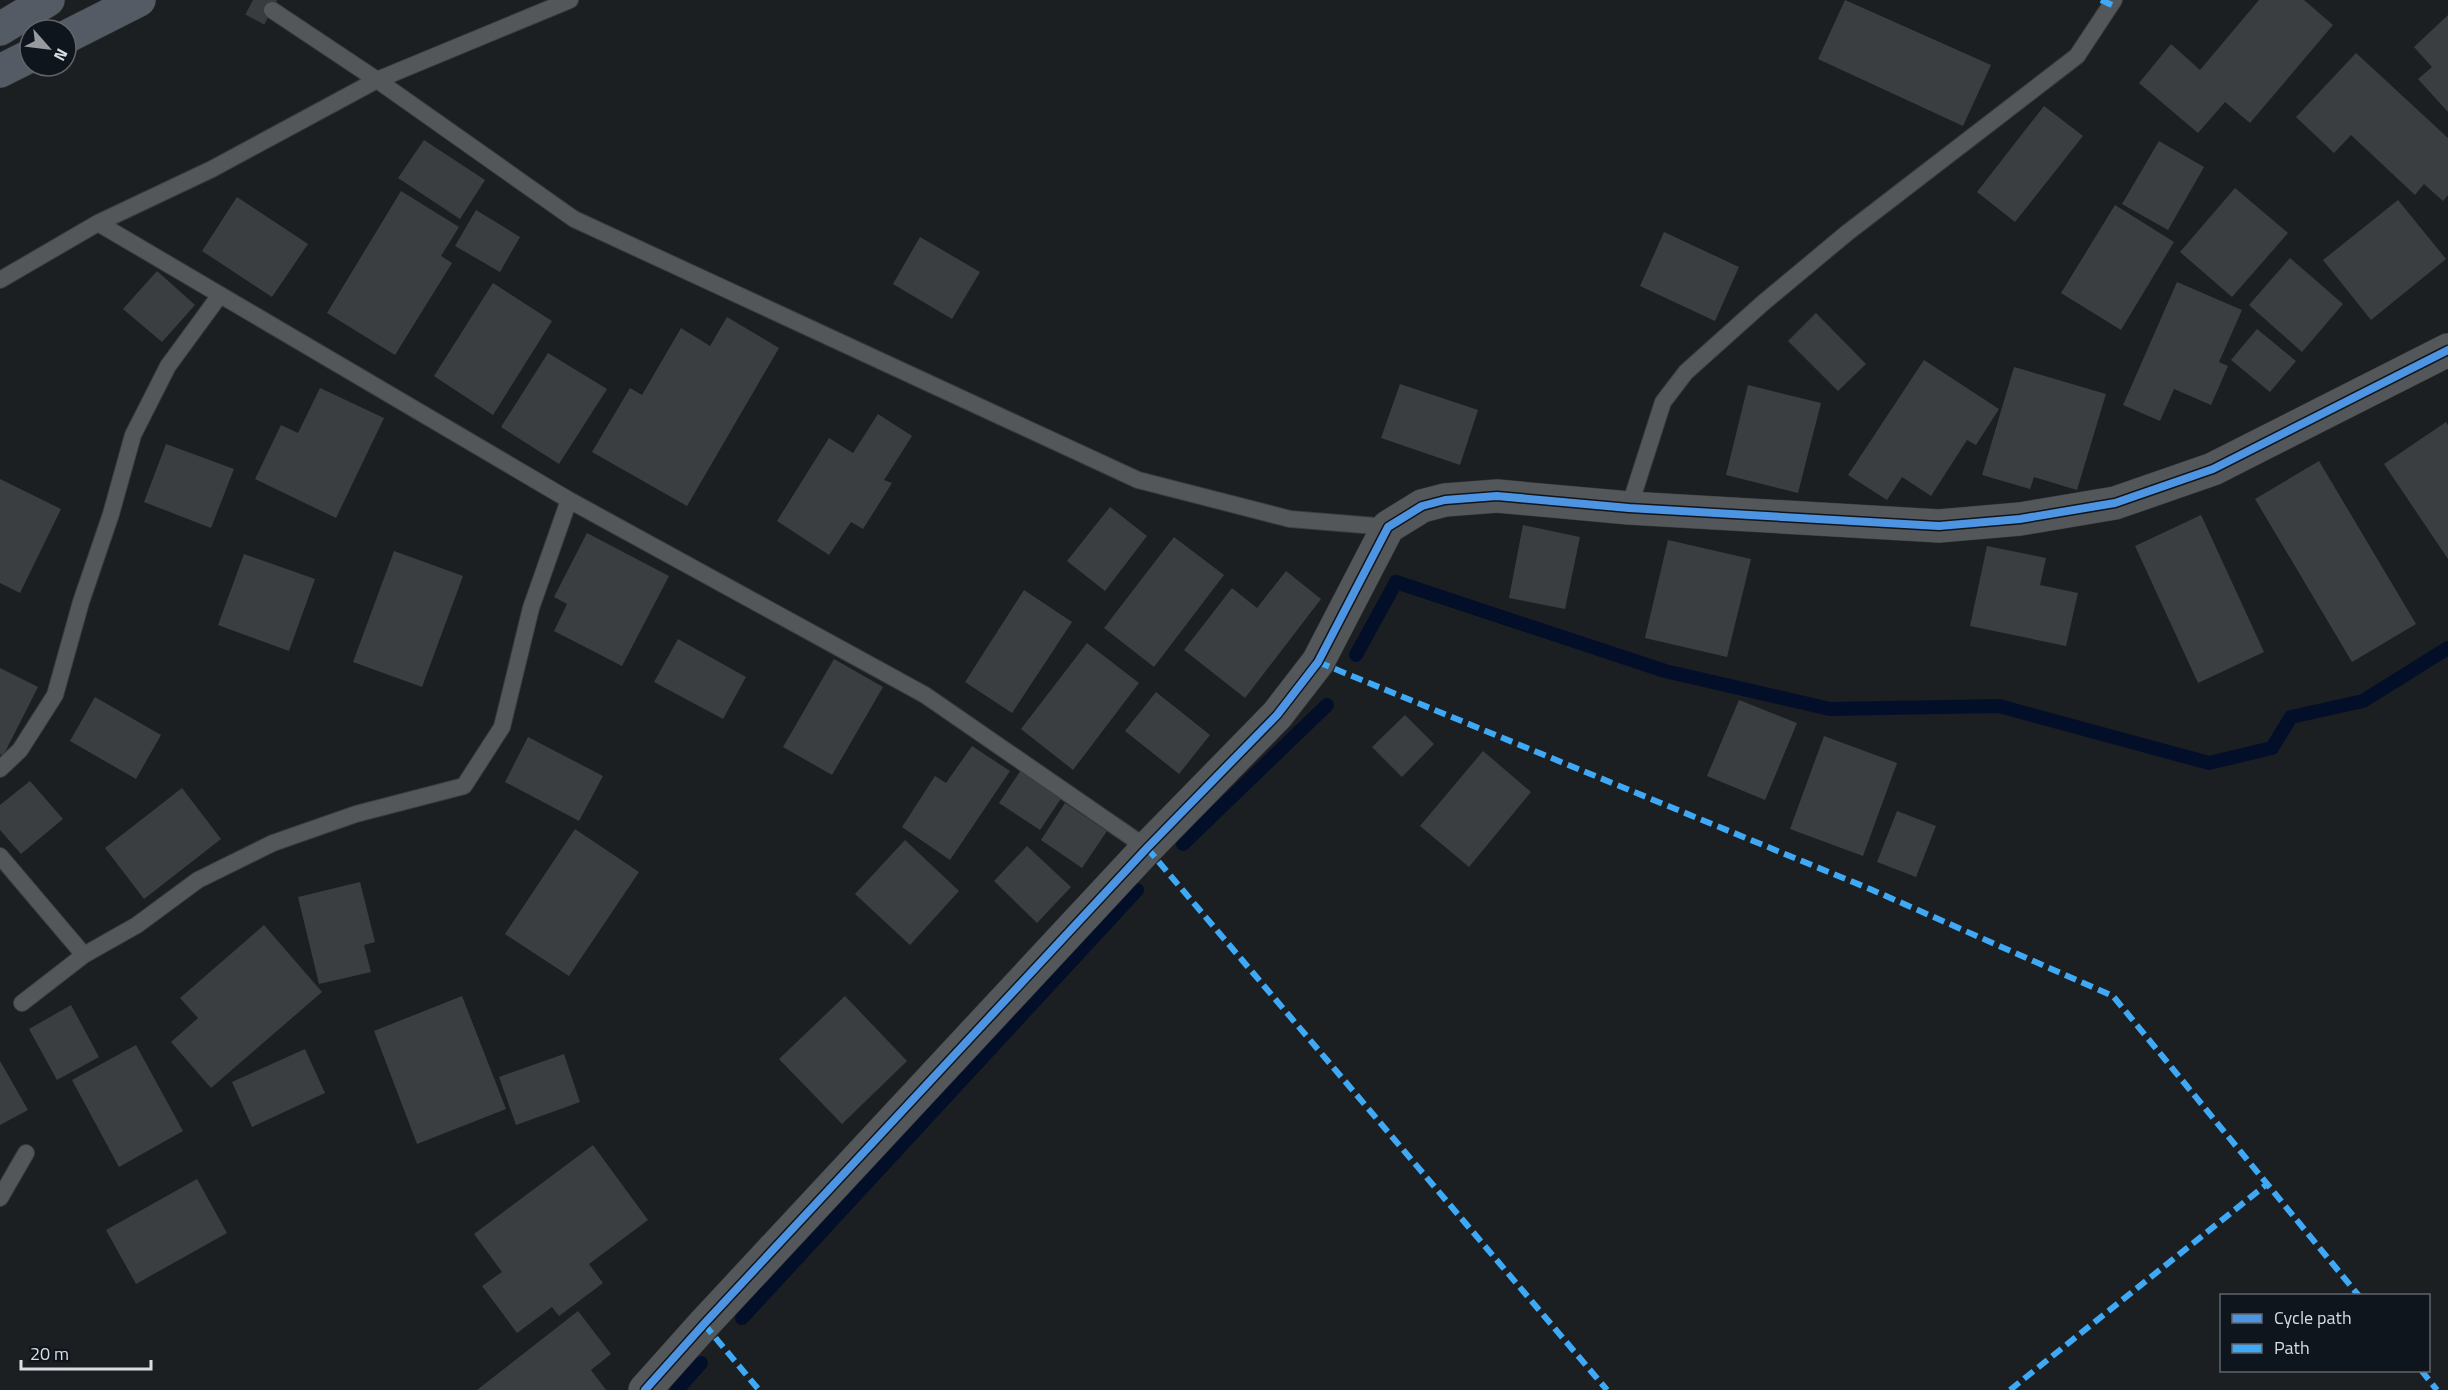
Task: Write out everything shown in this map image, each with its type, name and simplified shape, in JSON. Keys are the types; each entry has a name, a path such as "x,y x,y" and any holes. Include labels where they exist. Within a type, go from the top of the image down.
{"highway":[{"path":"0,29 48,0"},
{"path":"78,32 139,0"},
{"path":"0,71 18,62"}],"street":[{"path":"645,1390 712,1315 1147,848 1277,715 1318,662 1388,527 1422,506 1468,497 1497,496 1629,508 1939,526 2020,519 2115,503 2213,469 2448,350"}],"lane":[{"path":"0,280 98,223 212,169 377,80 570,0"},
{"path":"1629,508 1663,402 1686,372 1763,303 1847,233 2077,56 2114,0"},
{"path":"272,10 377,80 574,219 1138,480 1290,519 1388,527"},
{"path":"98,223 568,500 925,695 1147,848"},
{"path":"0,770 21,750 56,695 81,602 111,514 132,435 168,366 220,295"},
{"path":"22,1003 84,955 137,925 198,880 273,843 356,814 464,786 502,727 531,608 568,500"},
{"path":"0,856 84,955"},
{"path":"0,1198 26,1153"}],"building":[{"path":"1845,0 1991,65 1963,126 1818,59"},
{"path":"2259,0 2304,0 2333,25 2250,123 2225,102 2198,133 2139,83 2171,44 2200,70"},
{"path":"2448,15 2448,112 2418,79 2432,67 2414,47"},
{"path":"2356,53 2448,138 2448,195 2443,201 2424,184 2415,195 2351,135 2334,153 2296,117"},
{"path":"2044,106 2083,136 2015,222 1977,192"},
{"path":"424,140 485,180 460,219 398,178"},
{"path":"2159,141 2204,167 2168,230 2122,204"},
{"path":"2235,188 2288,233 2232,297 2180,252"},
{"path":"401,191 459,227 441,256 452,263 395,355 327,313"},
{"path":"237,197 308,244 272,297 202,251"},
{"path":"2398,200 2446,259 2371,320 2323,260"},
{"path":"2115,205 2174,242 2121,330 2061,293"},
{"path":"476,210 520,237 500,272 455,246"},
{"path":"1664,232 1739,267 1715,321 1640,286"},
{"path":"920,237 980,272 952,319 893,284"},
{"path":"2290,258 2343,304 2302,352 2249,305"},
{"path":"157,271 195,305 162,342 123,309"},
{"path":"2177,282 2242,310 2219,362 2228,366 2211,405 2174,389 2160,421 2123,405"},
{"path":"493,283 552,321 493,415 434,376"},
{"path":"1816,313 1866,364 1838,391 1788,341"},
{"path":"727,317 779,348 687,506 592,452 630,388 642,395 681,328 710,346"},
{"path":"2257,329 2296,361 2270,392 2231,360"},
{"path":"548,353 607,389 559,464 501,427"},
{"path":"1924,360 1999,409 1976,445 1967,440 1931,496 1902,477 1887,500 1848,475"},
{"path":"2014,367 2106,394 2077,490 2034,477 2030,489 1982,475"},
{"path":"1400,384 1478,410 1460,465 1381,438"},
{"path":"1748,385 1821,403 1798,493 1726,475"},
{"path":"320,388 384,418 336,518 255,479 281,425 298,433"},
{"path":"878,414 912,436 884,480 892,483 863,529 851,522 829,555 777,521 829,438 853,453"},
{"path":"2446,422 2448,425 2448,559 2384,464"},
{"path":"166,444 234,469 211,528 144,502"},
{"path":"2319,461 2416,624 2352,662 2255,499"},
{"path":"0,479 61,509 20,593 0,583"},
{"path":"1110,507 1147,536 1105,591 1067,561"},
{"path":"2201,515 2264,652 2198,683 2135,546"},
{"path":"1523,525 1580,537 1565,609 1509,598"},
{"path":"587,533 669,576 622,666 554,631 567,604 554,597"},
{"path":"1174,537 1224,575 1154,667 1104,628"},
{"path":"1668,540 1751,559 1727,657 1645,638"},
{"path":"1987,546 2046,558 2040,585 2078,593 2066,646 1970,626"},
{"path":"394,551 463,576 422,687 353,662"},
{"path":"244,554 315,579 289,651 218,625"},
{"path":"1286,571 1321,599 1245,698 1184,650 1232,588 1257,608"},
{"path":"1024,590 1072,622 1012,713 965,682"},
{"path":"678,639 746,677 723,719 654,682"},
{"path":"1087,643 1139,683 1073,770 1021,729"},
{"path":"834,659 883,687 832,775 783,747"},
{"path":"0,668 38,687 3,756 0,754"},
{"path":"1156,692 1210,735 1179,774 1125,731"},
{"path":"95,697 161,735 136,779 70,741"},
{"path":"1739,700 1797,723 1765,800 1707,776"},
{"path":"1405,715 1434,744 1402,777 1372,747"},
{"path":"1824,736 1897,763 1863,856 1790,829"},
{"path":"528,737 603,776 579,821 505,782"},
{"path":"972,746 1010,771 950,860 902,827 935,776 946,783"},
{"path":"1483,751 1531,792 1469,867 1420,826"},
{"path":"1021,770 1062,797 1040,830 999,803"},
{"path":"30,781 63,819 21,854 0,830 0,805"},
{"path":"182,788 221,839 144,899 105,848"},
{"path":"1065,803 1107,831 1082,868 1041,840"},
{"path":"1897,811 1936,826 1916,877 1877,862"},
{"path":"575,829 639,872 569,976 505,934"},
{"path":"905,840 959,891 910,945 855,894"},
{"path":"1027,846 1071,887 1037,923 994,881"},
{"path":"360,882 375,942 364,945 371,972 319,984 298,897"},
{"path":"264,925 322,992 211,1088 171,1042 198,1018 180,998"},
{"path":"462,996 506,1109 417,1144 374,1031"},
{"path":"845,996 907,1061 842,1124 779,1059"},
{"path":"71,1005 99,1057 57,1080 29,1029"},
{"path":"136,1045 183,1131 119,1167 72,1080"},
{"path":"305,1049 325,1093 252,1127 232,1082"},
{"path":"564,1054 580,1102 516,1125 499,1077"},
{"path":"0,1061 28,1110 0,1125"},
{"path":"593,1145 648,1220 589,1264 603,1283 559,1316 552,1307 517,1333 482,1286 502,1272 474,1234"},
{"path":"197,1179 227,1233 136,1284 106,1230"},
{"path":"578,1311 611,1354 591,1370 606,1390 477,1390"}],"waterway":[{"path":"1356,655 1396,582 1665,671 1830,709 1999,706 2209,763 2272,748 2291,717 2363,701 2448,648"},
{"path":"1183,844 1327,705"},
{"path":"742,1318 1137,890"},
{"path":"677,1390 701,1363"}],"tunnel":[{"path":"253,0 272,10"}],"marked path":[{"path":"2101,0 2112,5"},
{"path":"1318,662 1870,889 2113,996 2357,1294"},
{"path":"1147,848 1607,1390"},
{"path":"2010,1390 2267,1184"},
{"path":"704,1324 759,1390"},
{"path":"2423,1372 2437,1390"}],"cycle path":[{"path":"645,1390 1147,848 1277,715 1318,662 1388,527 1422,506 1445,500 1497,496 1629,508 1939,526 2020,519 2115,503 2213,469 2448,350"}]}
